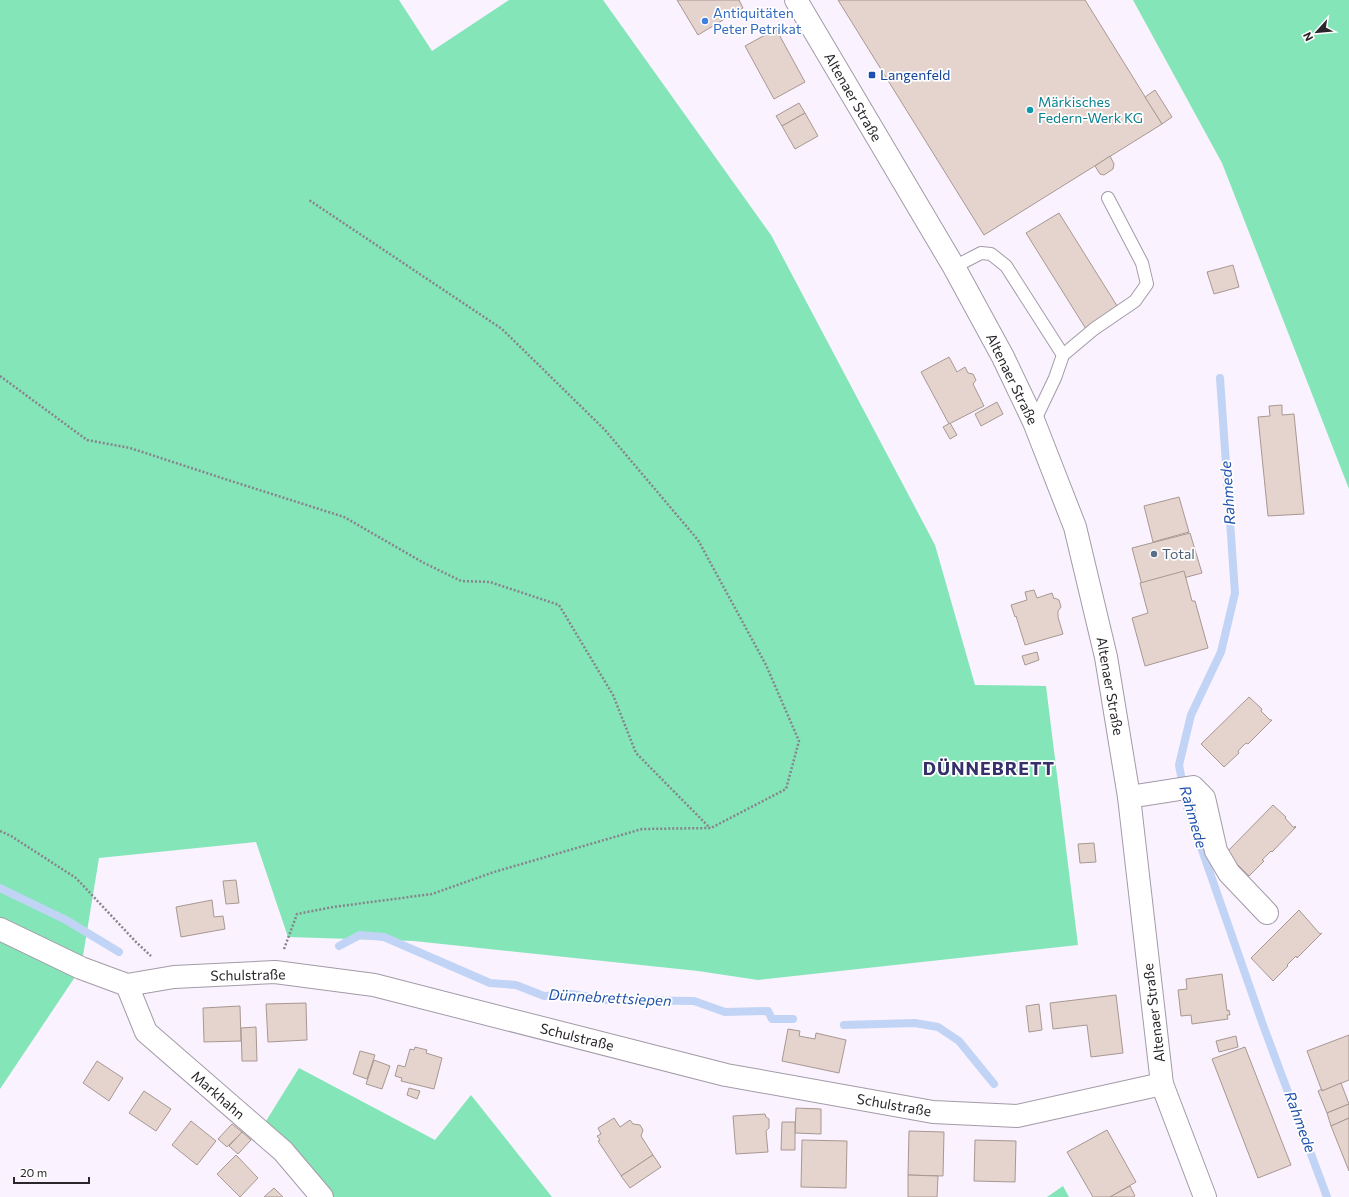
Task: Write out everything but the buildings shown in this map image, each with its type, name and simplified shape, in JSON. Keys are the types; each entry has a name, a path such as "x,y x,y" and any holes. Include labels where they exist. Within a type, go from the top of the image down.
{"street":[{"name":"Altenaer Straße","path":"796,0 954,267 1003,357 1034,422 1075,527 1106,657 1130,797 1162,1084 1205,1197"},
{"path":"1130,797 1183,788 1204,798 1216,851 1229,873 1267,913"},
{"name":"Schulstraße","path":"0,929 81,968 127,985 174,977 275,972 374,985 726,1075 933,1112 1017,1116 1162,1084"},
{"name":"Markhahn","path":"127,985 146,1032 283,1152 322,1197"}],"lane":[{"path":"1034,422 1056,378 1063,355 1094,329 1135,301 1147,284 1142,263 1108,198"},
{"path":"954,267 981,253 991,254 1006,266 1063,355"}],"path":[{"path":"275,972 297,914 333,907 432,894 494,872 642,829 711,828 786,789 800,741 766,665 698,540 605,430 502,329 310,200"},
{"path":"0,376 87,440 130,448 344,517 424,563 461,581 490,582 559,605 613,695 636,753 711,828"},
{"path":"0,831 11,836 76,878 136,942 174,977"}],"green space":[{"path":"0,0 399,0 432,51 509,0 603,0 771,235 935,545 975,685 1046,686 1078,945 758,980 698,971 414,941 288,937 256,842 99,858 81,968 0,1089"},
{"path":"1133,0 1349,0 1349,489 1222,163"},
{"path":"299,1068 435,1140 471,1095 552,1197 333,1197 266,1121"},
{"path":"1063,1186 1069,1197 1047,1197"}],"waterway":[{"name":"Rahmede","path":"1220,378 1235,593 1221,652 1191,715 1179,765 1187,807 1263,1025 1327,1197"},
{"name":"Dünnebrettsiepen","path":"0,888 66,920 119,952"},
{"name":"Dünnebrettsiepen","path":"339,946 360,935 384,937 490,983 516,985 544,996 571,994 607,1000 694,1001 725,1012 768,1011 772,1019 793,1019"},
{"name":"Dünnebrettsiepen","path":"844,1025 915,1023 938,1027 959,1041 994,1084"}],"place":[{"name":"Antiquitäten Peter Petrikat","path":"705,21"},
{"name":"Langenfeld","path":"872,75"},
{"name":"Märkisches Federn-Werk KG","path":"1030,110"},
{"name":"Total","path":"1154,554"}],"district":[{"name":"DÜNNEBRETT","path":"989,769"}]}
